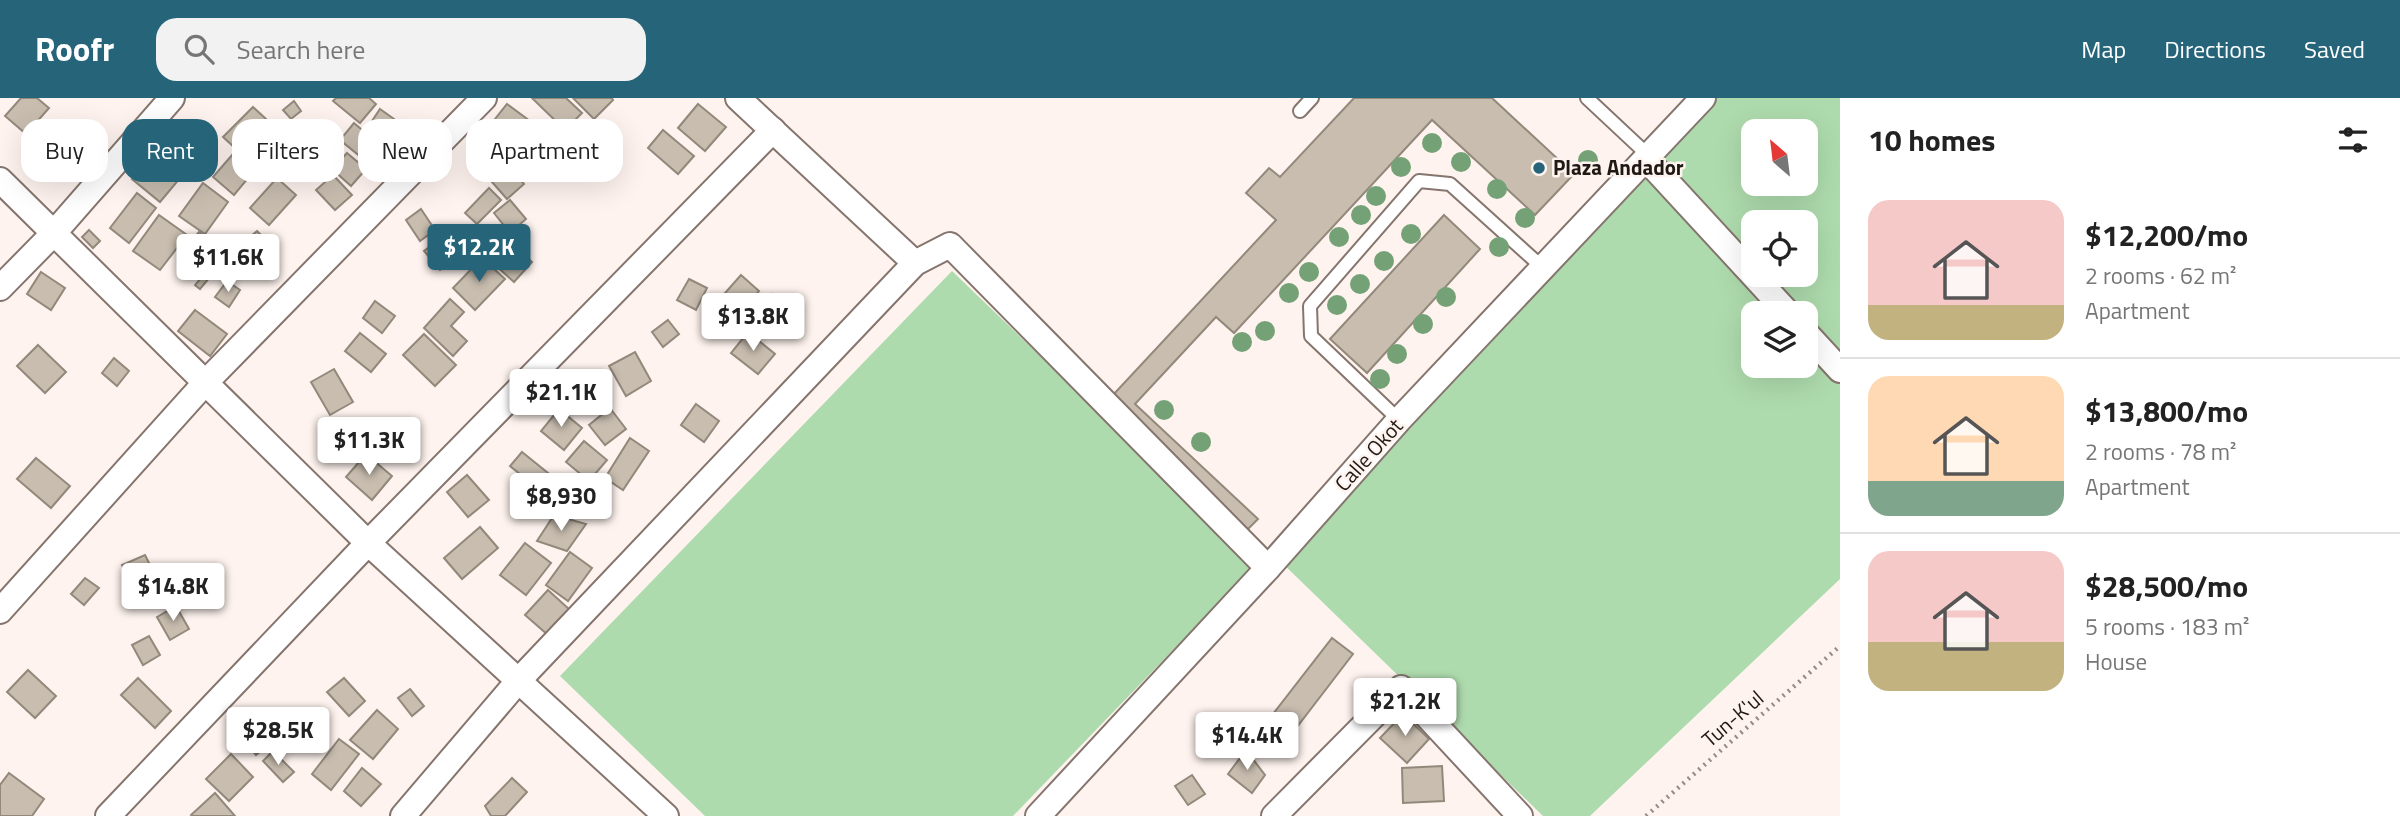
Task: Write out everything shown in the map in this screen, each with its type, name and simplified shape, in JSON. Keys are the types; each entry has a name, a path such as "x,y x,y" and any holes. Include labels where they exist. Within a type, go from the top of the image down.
{"street":[{"path":"0,288 53,234 172,98"},
{"path":"0,611 205,383 484,98"},
{"path":"738,98 915,263"},
{"name":"Calle Okot","path":"1038,816 1268,568 1399,421 1703,98"},
{"path":"108,816 368,543 773,130"},
{"path":"1648,158 1777,301"},
{"path":"0,180 368,543 666,816"},
{"path":"403,816 519,680 915,263 950,245 1268,568"},
{"path":"1818,346 1840,370"},
{"path":"1273,816 1401,688 1514,813"}],"lane":[{"path":"1300,111 1312,98"},
{"path":"1587,98 1648,158"},
{"path":"1399,421 1311,336 1310,306 1419,181 1450,184 1542,267"}],"path":[{"name":"Tun-K'ul","path":"1646,816 1840,646"}],"green space":[{"path":"1704,98 1840,98 1840,579 1590,816 1543,816 1277,558"},
{"path":"952,271 1256,564 1013,816 705,816 560,676"}],"building":[{"path":"21,98 37,98 49,108 39,119 21,119 21,130 5,116"},
{"path":"336,98 369,98 376,104 358,121 333,101"},
{"path":"532,98 566,98 582,113 576,119 554,119"},
{"path":"573,98 612,98 594,119"},
{"path":"1354,98 1492,98 1574,174 1535,215 1432,120 1234,333 1216,317 1135,404 1258,519 1238,539 1099,410 1276,220 1246,193 1269,168 1280,177"},
{"path":"294,101 301,111 291,119 283,110"},
{"path":"507,104 527,119 495,119"},
{"path":"698,104 726,127 705,151 678,128"},
{"path":"253,107 266,119 241,119"},
{"path":"380,109 394,119 373,119"},
{"path":"354,123 358,126 358,155 344,143 344,135"},
{"path":"232,128 232,145 223,137"},
{"path":"663,130 694,156 678,174 648,148"},
{"path":"347,153 358,162 358,178 351,186 344,180 344,156"},
{"path":"232,155 232,182 245,182 234,195 218,181 218,171"},
{"path":"136,182 177,182 160,202"},
{"path":"273,182 281,182 296,195 269,225 250,208"},
{"path":"325,182 340,182 352,195 335,210 316,190"},
{"path":"492,182 522,182 524,184 507,199"},
{"path":"203,183 228,202 205,234 179,216"},
{"path":"489,188 501,200 477,224 465,213"},
{"path":"137,193 156,208 129,243 110,228"},
{"path":"510,200 526,219 510,233 494,213"},
{"path":"421,209 435,230 420,241 406,220"},
{"path":"159,215 187,235 160,270 133,251"},
{"path":"1444,215 1480,249 1367,373 1330,339"},
{"path":"89,230 100,241 93,248 82,237"},
{"path":"257,231 269,243 255,255 243,243"},
{"path":"199,232 228,255 200,289 195,285 207,271 193,259 187,265 178,257"},
{"path":"440,239 456,258 440,270 424,251"},
{"path":"513,244 532,262 514,282 494,264"},
{"path":"482,258 505,279 475,310 453,288"},
{"path":"41,272 65,288 51,310 27,294"},
{"path":"741,275 759,291 721,334 703,318"},
{"path":"689,279 707,288 696,310 677,300"},
{"path":"227,281 240,290 229,307 215,297"},
{"path":"772,294 790,310 770,332 752,316"},
{"path":"450,299 464,312 451,326 467,341 453,356 424,328"},
{"path":"375,301 395,316 382,333 363,318"},
{"path":"195,310 227,334 210,356 178,331"},
{"path":"668,320 679,334 663,347 652,332"},
{"path":"748,332 775,354 758,374 731,353"},
{"path":"360,333 386,354 371,372 345,351"},
{"path":"424,334 456,365 435,386 403,355"},
{"path":"38,345 66,372 45,393 17,366"},
{"path":"635,352 651,381 626,396 609,366"},
{"path":"114,358 129,371 117,386 102,373"},
{"path":"334,369 353,402 330,415 311,382"},
{"path":"696,404 719,421 704,442 681,425"},
{"path":"610,408 626,429 605,445 589,425"},
{"path":"559,409 582,428 564,450 541,431"},
{"path":"630,438 649,451 623,490 605,478"},
{"path":"584,441 607,460 589,481 566,462"},
{"path":"522,452 574,494 562,508 510,466"},
{"path":"366,454 392,476 372,500 346,477"},
{"path":"36,458 70,486 51,508 17,479"},
{"path":"467,475 489,500 468,517 447,492"},
{"path":"554,515 586,524 567,551 537,541"},
{"path":"480,527 498,548 462,579 444,558"},
{"path":"525,543 551,563 526,595 500,575"},
{"path":"570,552 592,568 568,601 546,585"},
{"path":"145,555 156,577 133,589 122,565"},
{"path":"85,578 99,588 84,605 71,594"},
{"path":"548,590 570,610 548,635 525,615"},
{"path":"176,606 189,629 170,640 157,617"},
{"path":"149,636 160,655 143,665 132,645"},
{"path":"1332,638 1353,654 1277,753 1256,736"},
{"path":"28,670 56,696 35,718 7,692"},
{"path":"138,678 171,711 155,728 121,695"},
{"path":"344,678 365,701 349,716 327,692"},
{"path":"410,689 424,706 412,716 398,698"},
{"path":"377,710 398,729 373,759 350,740"},
{"path":"1403,714 1429,739 1407,763 1380,738"},
{"path":"254,729 267,746 256,755 243,739"},
{"path":"339,739 359,754 331,790 312,774"},
{"path":"1246,750 1265,775 1252,793 1228,774"},
{"path":"273,751 294,772 283,782 263,761"},
{"path":"231,754 253,777 229,801 206,779"},
{"path":"1442,766 1444,801 1403,803 1402,768"},
{"path":"362,768 381,784 361,806 344,791"},
{"path":"9,773 44,799 32,816 0,816 0,785"},
{"path":"1192,775 1205,794 1188,805 1175,786"},
{"path":"512,778 527,792 505,816 491,816 485,806"},
{"path":"215,793 235,816 191,815"}],"place":[{"name":"Plaza Andador","path":"1539,168"}]}
